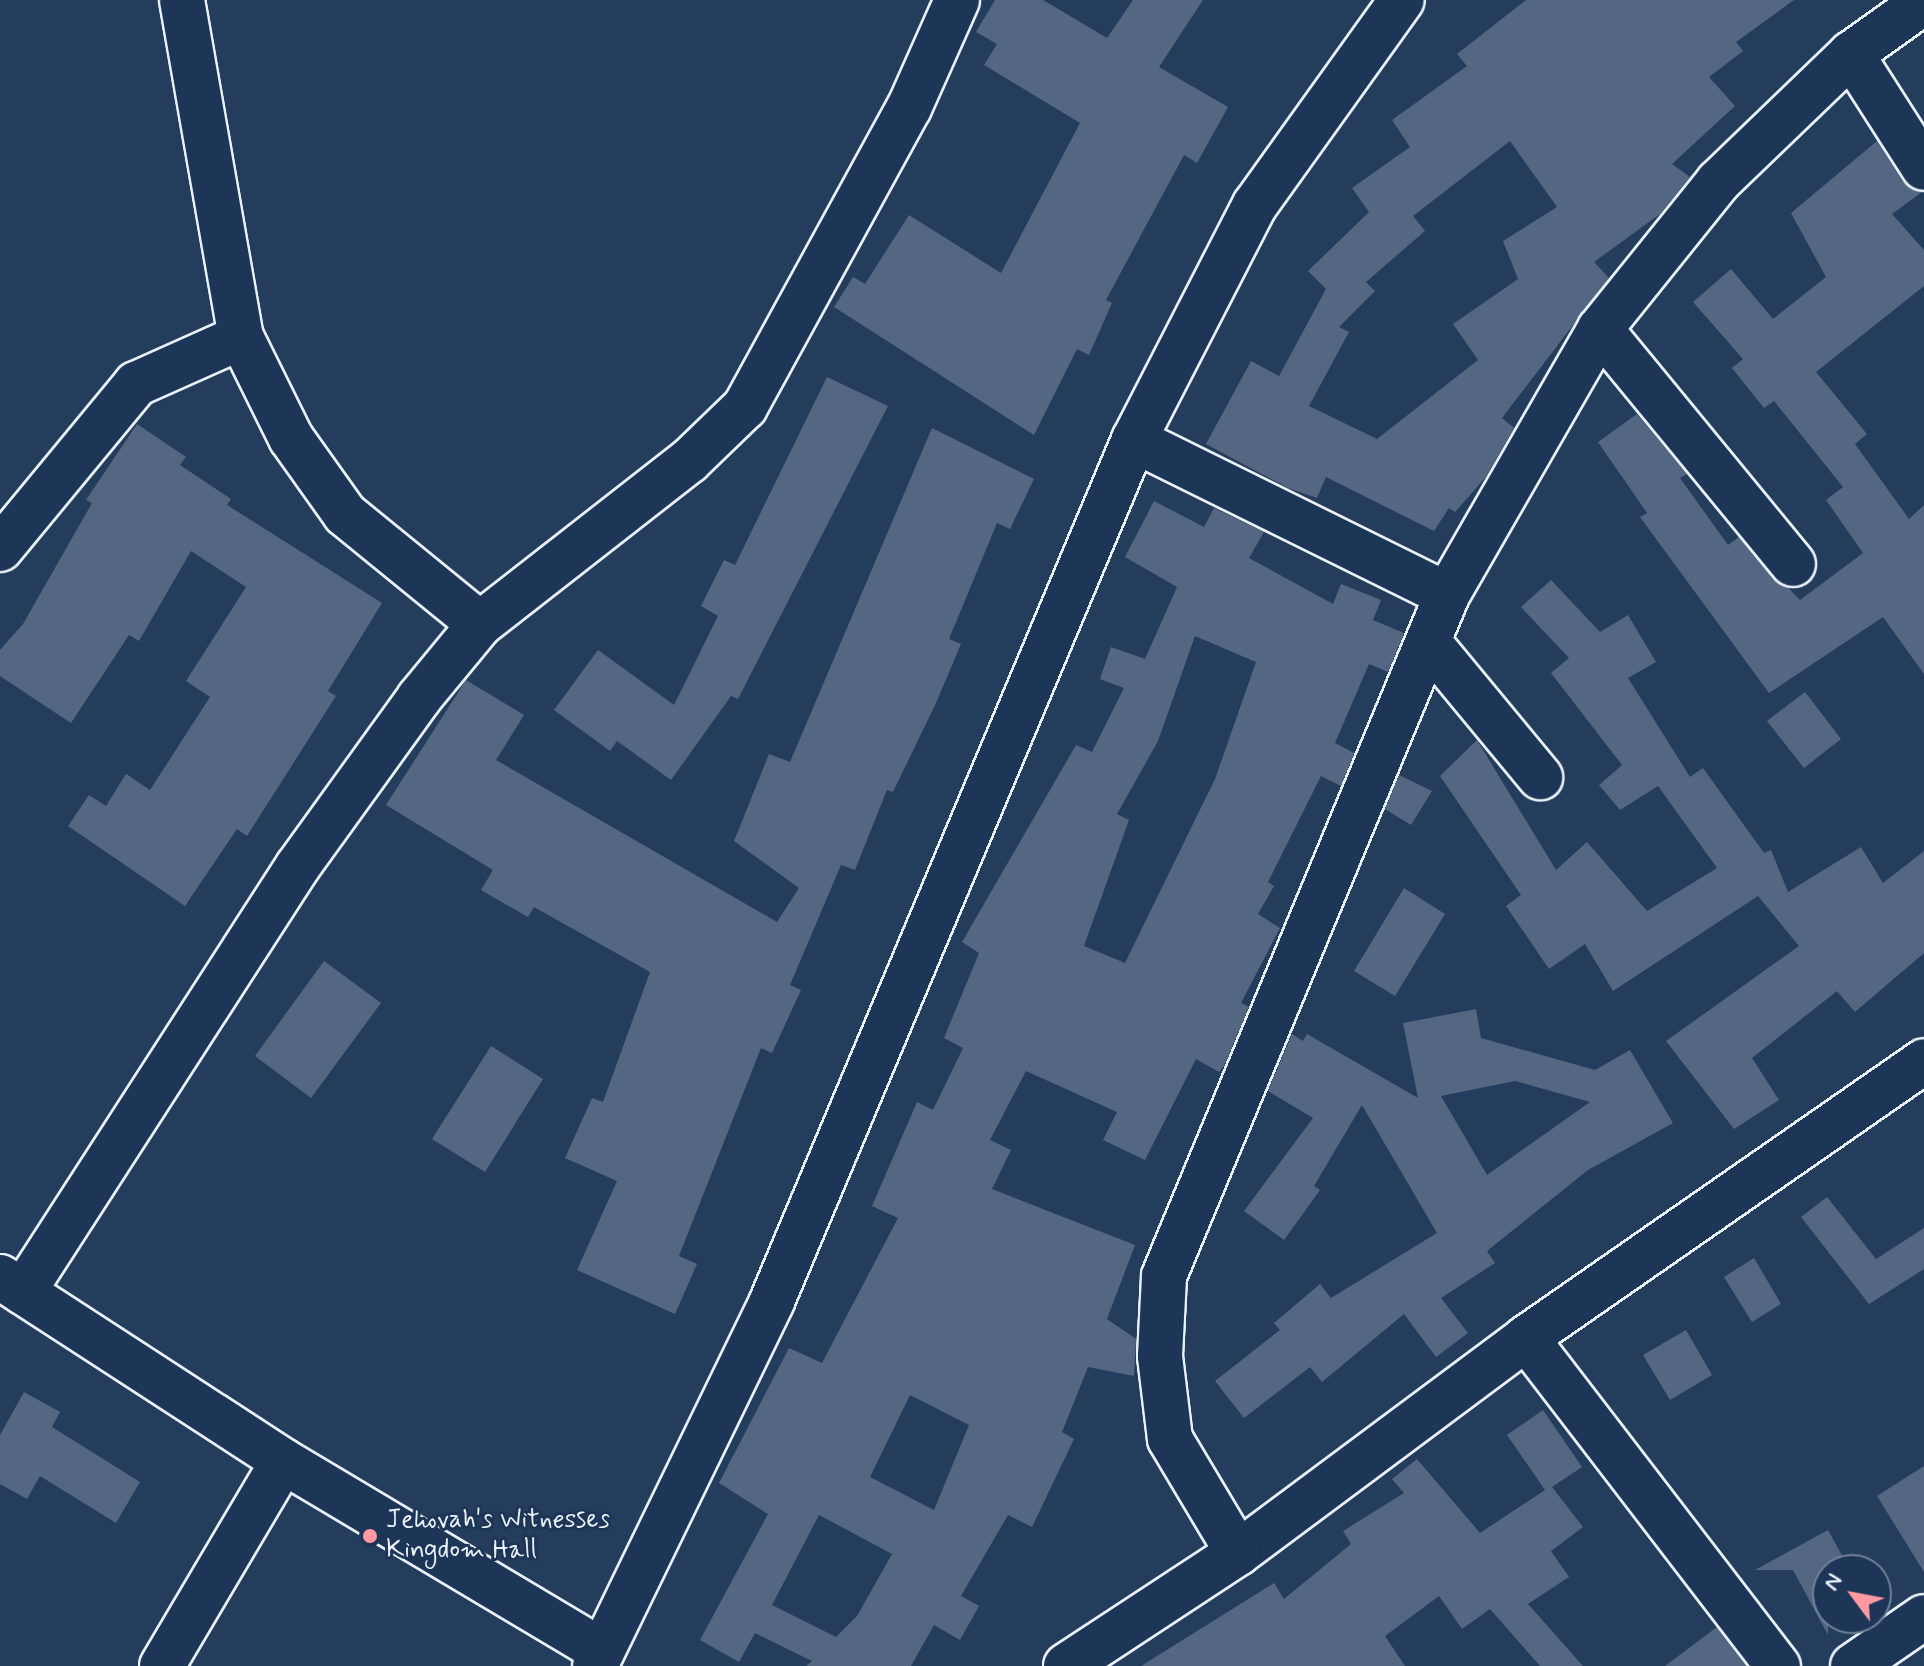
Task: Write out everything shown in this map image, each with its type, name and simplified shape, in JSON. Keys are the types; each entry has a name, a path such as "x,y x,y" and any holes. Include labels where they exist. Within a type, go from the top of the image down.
{"street":[{"path":"182,0 241,337 291,438 345,514 480,624"},
{"path":"957,0 909,108 745,407 689,461 480,624 298,866 12,1285 283,1461 599,1658 772,1301 1134,440 1255,205 1402,0"},
{"path":"1238,1553 1170,1439 1160,1356 1164,1276 1430,644 1447,595 1600,329 1718,182 1851,54 1924,2"},
{"path":"1851,54 1924,168"},
{"path":"1600,329 1793,564"},
{"path":"0,549 136,384 241,337"},
{"path":"1134,440 1447,595"},
{"path":"1430,644 1540,777"},
{"path":"1066,1666 1238,1553 1526,1338 1924,1061"},
{"path":"1526,1338 1778,1666"},
{"path":"162,1666 283,1461"},
{"path":"1853,1666 1924,1617"}],"building":[{"path":"995,0 1043,0 1107,38 1133,0 1203,0 1159,67 1228,107 1197,163 1184,155 1106,300 1112,303 1089,355 1077,349 1034,435 834,307 853,277 865,284 909,215 1001,273 1080,123 984,65 997,44 976,32"},
{"path":"1526,0 1794,0 1736,42 1743,51 1709,77 1735,106 1672,164 1690,177 1660,214 1594,262 1609,278 1502,418 1514,428 1485,478 1455,512 1449,508 1434,531 1326,477 1317,498 1288,488 1206,444 1251,361 1279,376 1326,289 1308,271 1369,212 1352,188 1410,147 1392,120 1467,66 1457,54","holes":["1510,141 1557,207 1503,241 1518,279 1453,324 1478,360 1377,439 1309,406 1349,332 1339,327 1375,291 1366,282 1425,231 1413,216"]},
{"path":"1877,141 1903,182 1922,192 1892,214 1924,250 1924,286 1816,372 1867,434 1855,444 1909,519 1924,505 1924,674 1883,617 1769,693 1640,517 1647,513 1598,442 1637,414 1687,474 1680,478 1728,545 1739,537 1800,600 1863,553 1826,500 1843,487 1774,401 1764,408 1732,368 1743,359 1693,302 1731,269 1773,319 1826,277 1791,213"},
{"path":"827,377 888,406 738,699 731,696 671,780 617,741 610,751 554,710 598,650 674,705 718,616 701,606 724,560 735,565"},
{"path":"137,424 186,457 180,465 231,499 227,505 382,603 328,691 336,696 247,836 237,829 185,906 68,826 89,795 106,806 126,774 150,790 210,697 186,681 246,587 191,551 139,641 129,635 71,723 0,676 0,650 23,624 92,503 86,500"},
{"path":"932,428 1034,479 1010,529 997,523 949,639 961,644 936,703 893,792 887,790 855,870 841,865 790,985 801,990 772,1053 761,1048 679,1256 697,1264 675,1314 577,1270 617,1181 565,1158 592,1098 603,1102 650,972 534,907 528,917 481,890 493,870 386,805 466,680 524,715 496,760 777,922 799,888 734,841 769,754 790,762"},
{"path":"1154,501 1204,527 1214,508 1264,532 1249,558 1333,604 1341,584 1381,600 1373,620 1404,633 1388,672 1369,664 1335,743 1354,753 1341,786 1321,776 1268,882 1274,886 1258,914 1280,928 1241,1003 1249,1007 1224,1066 1219,1072 1196,1059 1145,1160 1103,1140 1117,1112 1026,1071 990,1140 1011,1150 992,1189 1135,1245 1107,1319 1136,1339 1134,1376 1088,1367 1062,1432 1074,1439 1032,1527 1008,1515 961,1596 979,1606 960,1640 934,1625 911,1666 806,1666 812,1661 755,1633 739,1662 700,1640 768,1514 719,1483 789,1348 822,1363 898,1218 872,1206 917,1102 933,1110 963,1048 944,1038 979,953 962,942 1076,745 1092,752 1124,688 1100,679 1111,647 1145,659 1177,587 1125,557","holes":["1195,636 1256,662 1215,779 1125,963 1084,946 1129,820 1117,814 1158,741","910,1395 969,1425 934,1510 870,1477","819,1515 892,1554 857,1616 836,1637 772,1605"]},
{"path":"1551,580 1600,632 1628,615 1656,662 1628,678 1690,777 1703,768 1764,853 1771,850 1788,892 1861,847 1883,883 1924,851 1924,953 1855,1012 1837,991 1752,1058 1779,1100 1734,1129 1666,1041 1799,946 1758,896 1613,991 1585,944 1549,969 1506,906 1521,895 1440,776 1477,740 1556,870 1587,842 1647,911 1717,868 1658,786 1620,810 1599,785 1622,765 1551,673 1569,658 1521,607"},
{"path":"1805,692 1841,739 1804,768 1767,721"},
{"path":"1399,775 1432,791 1411,825 1385,809"},
{"path":"1404,888 1445,914 1395,996 1354,971"},
{"path":"324,961 381,1003 311,1098 255,1056"},
{"path":"1476,1009 1481,1038 1595,1070 1630,1050 1673,1123 1588,1170 1487,1251 1495,1263 1441,1298 1468,1333 1436,1357 1404,1314 1322,1382 1310,1367 1244,1418 1215,1381 1280,1330 1274,1323 1320,1284 1331,1298 1437,1233 1362,1105 1314,1186 1320,1190 1284,1240 1244,1211 1313,1118 1268,1091 1292,1034 1303,1041 1307,1034 1418,1098 1403,1023","holes":["1515,1081 1590,1102 1487,1175 1441,1096"]},
{"path":"491,1046 543,1079 485,1172 432,1139"},
{"path":"1827,1197 1876,1259 1924,1228 1924,1269 1869,1304 1801,1217"},
{"path":"1754,1258 1781,1304 1752,1322 1724,1277"},
{"path":"1686,1330 1712,1375 1670,1400 1643,1355"},
{"path":"24,1392 60,1412 52,1427 140,1482 116,1523 40,1476 27,1499 0,1484 0,1435"},
{"path":"1543,1410 1582,1467 1552,1487 1583,1527 1551,1551 1569,1577 1528,1604 1583,1666 1540,1666 1490,1609 1462,1629 1439,1596 1385,1636 1405,1666 1141,1666 1274,1583 1284,1599 1351,1544 1343,1531 1404,1493 1392,1479 1417,1459 1480,1533 1545,1490 1507,1435"},
{"path":"1924,1466 1924,1572 1877,1496"},
{"path":"1828,1530 1841,1554 1812,1554 1812,1605 1793,1570 1755,1570"},
{"path":"1717,1627 1746,1666 1665,1666"}],"place":[{"name":"Jehovah's Witnesses Kingdom Hall","path":"370,1536"}]}
